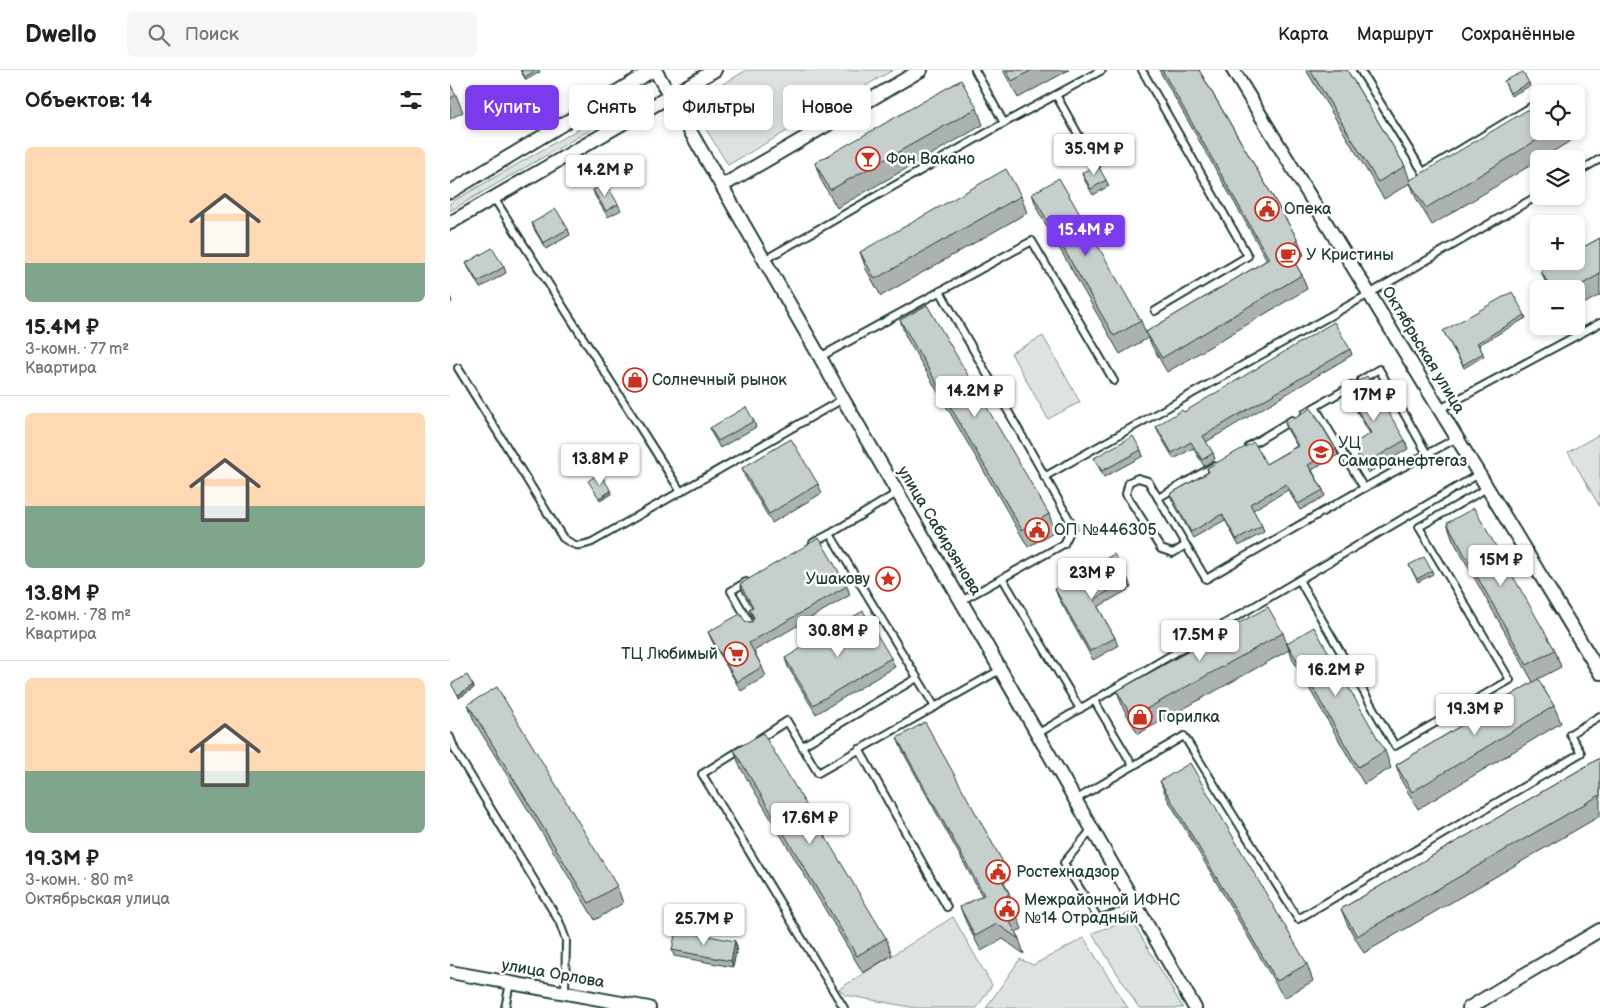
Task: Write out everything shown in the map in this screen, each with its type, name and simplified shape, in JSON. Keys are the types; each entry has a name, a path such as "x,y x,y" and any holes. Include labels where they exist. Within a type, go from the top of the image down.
{"street":[{"name":"улица Сабирзянова","path":"654,70 664,86"},
{"path":"450,192 654,70"},
{"path":"689,85 715,70"},
{"path":"722,186 921,70"},
{"name":"Октябрьская улица","path":"1233,70 1600,673"},
{"path":"450,223 664,99"},
{"name":"улица Сабирзянова","path":"690,130 1195,1008"},
{"path":"1469,1008 1600,930"},
{"name":"улица Орлова","path":"450,972 649,1008"}],"lane":[{"path":"974,70 1004,123"},
{"path":"764,260 1004,123 1102,70"},
{"path":"1142,70 1248,256 1155,311"},
{"path":"1360,70 1423,172 1530,107"},
{"path":"1056,95 1096,166"},
{"path":"1585,168 1600,159"},
{"path":"494,198 681,492"},
{"path":"1044,477 1369,294 1530,200"},
{"path":"820,357 1032,241 1114,381"},
{"path":"940,291 1073,526 1064,544 1004,579 961,601"},
{"path":"1440,409 1600,323"},
{"path":"458,368 563,538 572,545 579,546 592,542 843,399"},
{"path":"1241,450 1379,369 1427,454"},
{"path":"1315,407 1364,488"},
{"path":"1186,545 1172,553 1161,549 1126,494 1129,482 1138,478 1148,482 1158,498 1186,545 1206,579 1364,488 1457,438"},
{"path":"1158,498 1224,460"},
{"path":"1037,734 1479,474"},
{"path":"1299,580 1395,746 1510,680 1419,527 1487,488"},
{"path":"805,548 897,493"},
{"path":"830,534 935,707"},
{"path":"752,627 731,591 756,577"},
{"path":"1004,579 1080,709"},
{"path":"753,742 787,721 818,773 1000,670"},
{"path":"802,746 917,678"},
{"path":"1094,700 1132,766"},
{"path":"1075,800 1184,736 1298,919 1581,753 1570,734 1600,716"},
{"path":"450,737 455,750 559,921 566,940 565,993"},
{"path":"745,748 702,774 844,1008"},
{"path":"859,750 948,907"},
{"path":"1092,829 1064,864 1098,918 1138,908"},
{"path":"505,1008 510,983"}],"shaded area":[{"path":"747,70 893,70 867,85 783,85 783,130 789,130 728,165 707,130 773,130 773,85 721,85"},
{"path":"577,130 590,130 450,211 450,203"},
{"path":"1043,336 1080,402 1048,419 1011,353"},
{"path":"1600,434 1600,507 1568,452"},
{"path":"953,917 992,985 977,1008 916,1008 845,995 839,989"},
{"path":"1131,919 1183,1008 1139,1008 1092,933"},
{"path":"1084,938 1128,1008 986,1008 1020,959 1033,965"}],"building":[{"path":"521,70 536,70 525,77"},
{"path":"1006,70 1032,70 1012,81"},
{"path":"1162,70 1199,70 1298,240 1286,248 1302,275 1162,358 1146,332 1269,259"},
{"path":"1310,70 1347,70 1405,166 1378,182"},
{"path":"1523,72 1529,83 1510,93 1504,81"},
{"path":"961,80 977,108 830,190 815,163"},
{"path":"450,84 456,95 450,99"},
{"path":"1530,108 1530,140 1537,140 1426,208 1409,181"},
{"path":"1097,164 1106,180 1091,189 1082,173"},
{"path":"1006,169 1021,196 875,279 860,252"},
{"path":"1059,178 1141,321 1114,336 1032,194"},
{"path":"605,182 618,204 606,211 593,190"},
{"path":"556,209 568,229 543,243 532,223"},
{"path":"1600,238 1600,274 1585,283 1585,280 1546,280 1541,271 1543,270 1585,270 1585,246"},
{"path":"492,248 504,267 478,282 466,263"},
{"path":"1512,292 1525,315 1477,343 1483,353 1463,365 1443,331"},
{"path":"927,305 1049,514 1022,530 900,320"},
{"path":"1334,322 1350,349 1203,436 1213,453 1202,460 1191,442 1172,453 1156,426 1182,410 1184,412"},
{"path":"1367,376 1405,440 1365,464 1353,444 1371,433 1345,389"},
{"path":"746,407 754,421 718,441 710,428"},
{"path":"1311,408 1336,449 1308,465 1323,490 1298,504 1286,484 1250,504 1262,526 1237,540 1222,514 1191,532 1170,494 1209,472 1207,468 1254,442 1266,464 1298,446 1285,423"},
{"path":"1133,436 1141,450 1102,471 1094,458"},
{"path":"791,439 818,484 769,514 742,468"},
{"path":"600,473 611,491 599,498 588,481"},
{"path":"1474,508 1555,650 1527,665 1447,523"},
{"path":"819,538 847,586 749,643 762,667 737,682 708,632 740,614 746,622 752,622 754,617 749,609 753,607 740,584"},
{"path":"1114,554 1128,579 1094,600 1115,638 1090,651 1055,589"},
{"path":"1424,557 1432,571 1417,579 1409,565"},
{"path":"1268,607 1283,633 1132,717 1117,691"},
{"path":"863,611 891,658 813,705 785,658"},
{"path":"1314,627 1385,751 1358,767 1287,643"},
{"path":"467,675 473,685 458,695 451,684"},
{"path":"1538,679 1554,706 1412,792 1396,765"},
{"path":"497,687 617,886 589,903 468,704"},
{"path":"925,722 1004,864 996,868 1017,914 1008,918 1019,939 997,924 975,936 960,907 984,895 897,738"},
{"path":"763,733 886,938 857,956 734,750"},
{"path":"1600,758 1600,795 1357,936 1341,909"},
{"path":"1190,763 1307,964 1277,981 1160,781"},
{"path":"676,930 735,941 731,961 672,950"}],"place":[{"name":"Фон Вакано","path":"868,159"},
{"name":"Опека","path":"1267,209"},
{"name":"У Кристины","path":"1288,255"},
{"name":"Солнечный рынок","path":"635,380"},
{"name":"УЦ Самаранефтегаз","path":"1321,452"},
{"name":"ОП №446305","path":"1037,530"},
{"name":"Ушакову","path":"888,579"},
{"name":"ТЦ Любимый","path":"736,654"},
{"name":"Горилка","path":"1140,717"},
{"name":"Ростехнадзор","path":"998,872"},
{"name":"Межрайонной ИФНС №14 Отрадный","path":"1007,909"}]}
